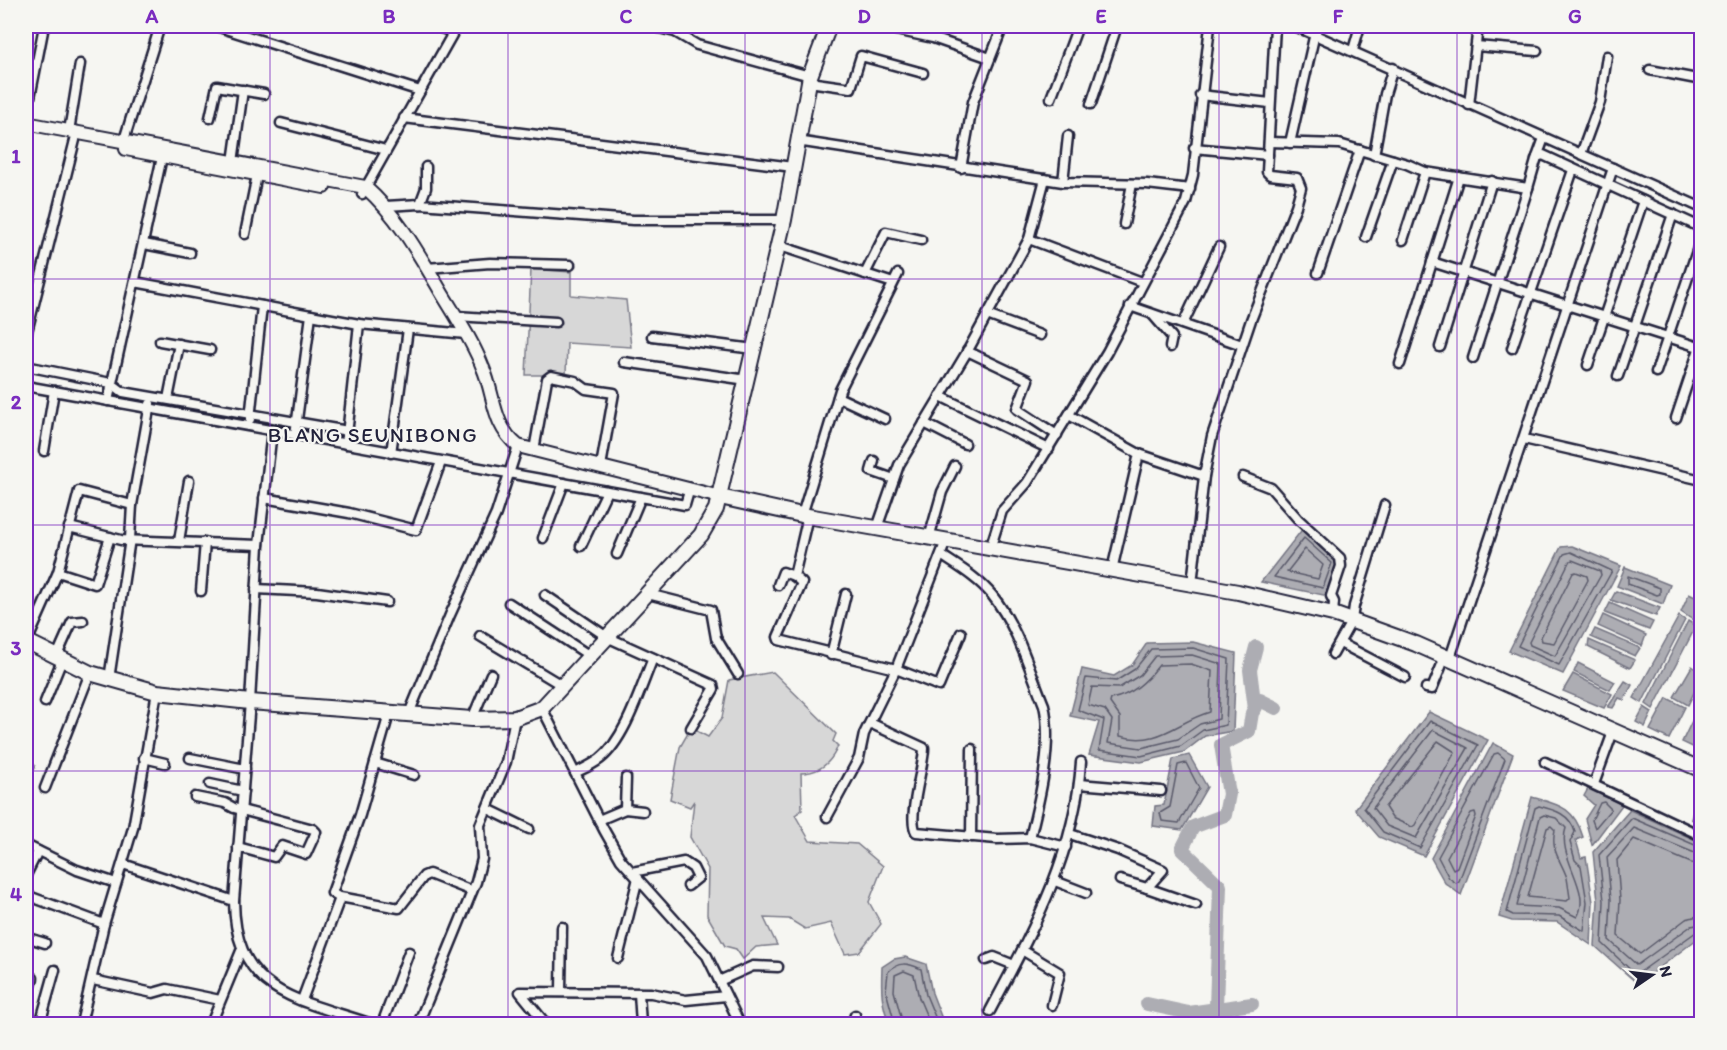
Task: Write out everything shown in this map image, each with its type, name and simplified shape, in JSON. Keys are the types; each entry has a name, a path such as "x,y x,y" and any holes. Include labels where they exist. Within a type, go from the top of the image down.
{"highway":[{"path":"26,642 90,673 157,692 408,716 472,719 515,718 542,708 648,594 711,521 703,492 747,380 784,220 810,79 829,26"},
{"path":"703,492 805,516 1192,584 1333,614 1448,658 1701,770"}],"main road":[{"path":"26,123 40,129 162,157 233,162 366,192 386,206 408,236 456,316 483,367 500,426 518,446 703,492"},
{"path":"26,130 40,129"},
{"path":"72,135 124,140 256,175 366,192"}],"street":[{"path":"26,118 43,26"},
{"path":"124,140 160,26"},
{"path":"216,26 420,90"},
{"path":"366,192 386,150 455,28 435,26"},
{"path":"651,26 675,32 697,45 810,79 851,88 858,59 862,56 923,73"},
{"path":"877,26 933,38 990,58"},
{"path":"961,168 973,102 1003,26"},
{"path":"1052,98 1078,26"},
{"path":"1091,104 1117,26"},
{"path":"990,549 1002,511 1028,483 1049,450 1183,210 1190,189 1210,26"},
{"path":"1192,584 1204,476 1212,436 1242,345 1296,206 1300,188 1297,178 1268,174 1275,26"},
{"path":"1295,26 1317,29 1353,50 1469,105 1581,154 1643,201 1701,228"},
{"path":"1353,50 1360,26"},
{"path":"1469,105 1478,26"},
{"path":"1290,144 1317,29"},
{"path":"1476,46 1537,51"},
{"path":"1581,154 1600,102 1607,56"},
{"path":"26,336 72,135 80,64"},
{"path":"1374,155 1385,94 1393,68"},
{"path":"1650,70 1701,80"},
{"path":"210,118 217,86 264,94"},
{"path":"233,162 243,90"},
{"path":"1200,95 1270,103"},
{"path":"404,118 793,167"},
{"path":"281,123 386,150"},
{"path":"1063,182 1068,136"},
{"path":"1473,358 1544,138"},
{"path":"797,141 1063,182 1132,184 1190,189"},
{"path":"1269,142 1335,144 1394,160 1425,172 1528,188"},
{"path":"1194,148 1268,155"},
{"path":"1318,273 1360,150"},
{"path":"1536,161 1539,155 1543,155 1572,170 1611,177 1701,208"},
{"path":"108,401 162,157"},
{"path":"1366,237 1394,160"},
{"path":"420,204 426,188 426,167"},
{"path":"1512,348 1572,170"},
{"path":"1403,240 1425,172"},
{"path":"245,234 256,175"},
{"path":"1400,364 1459,177"},
{"path":"1426,688 1432,688 1448,658 1524,440 1611,177"},
{"path":"877,528 899,465 968,351 1029,239 1045,179"},
{"path":"1440,347 1492,181"},
{"path":"1124,224 1132,184"},
{"path":"1588,364 1643,201"},
{"path":"386,206 420,204 633,220 784,220"},
{"path":"1618,376 1673,214"},
{"path":"865,274 886,232 921,240"},
{"path":"1656,372 1701,236"},
{"path":"1029,239 1142,282"},
{"path":"144,244 190,253"},
{"path":"777,245 894,283"},
{"path":"1183,324 1219,247"},
{"path":"1432,262 1701,345 1676,418"},
{"path":"427,268 490,263 570,265"},
{"path":"794,576 805,516 838,397 898,274"},
{"path":"135,282 359,324 466,334"},
{"path":"249,427 262,306"},
{"path":"1130,306 1242,345"},
{"path":"1151,314 1171,335 1170,347"},
{"path":"295,435 311,315"},
{"path":"987,315 1040,335"},
{"path":"456,316 556,322"},
{"path":"346,444 359,324"},
{"path":"391,453 408,329"},
{"path":"652,336 754,349"},
{"path":"160,341 210,350"},
{"path":"168,399 179,344"},
{"path":"968,351 1028,380 1017,409 1057,435"},
{"path":"624,362 747,380"},
{"path":"26,366 111,383 123,392 348,431"},
{"path":"534,450 547,379 551,376 565,378 586,389 614,393 602,466"},
{"path":"26,388 54,391 685,505 703,492"},
{"path":"44,451 54,391"},
{"path":"940,396 1049,450"},
{"path":"109,679 130,539 132,505 152,397"},
{"path":"838,397 885,419"},
{"path":"1069,415 1139,454 1204,476"},
{"path":"924,423 965,444"},
{"path":"272,431 259,545 250,702 234,902 241,951 267,983 302,1000 372,1024"},
{"path":"1524,440 1701,480"},
{"path":"408,716 450,615 496,514 511,474 518,446"},
{"path":"1112,570 1139,454"},
{"path":"874,461 871,471 894,479"},
{"path":"264,498 349,513 416,530 441,462"},
{"path":"929,538 942,492 955,466"},
{"path":"1243,477 1271,488 1298,519 1341,559 1331,594 1334,602 1333,614"},
{"path":"179,541 189,481"},
{"path":"543,538 564,483"},
{"path":"26,642 58,572 81,490 132,505"},
{"path":"581,546 608,491"},
{"path":"617,554 641,497"},
{"path":"1333,654 1352,620 1385,505"},
{"path":"69,527 110,537 130,539 259,545"},
{"path":"58,572 95,585 110,537"},
{"path":"827,817 859,758 870,723 896,669 946,541"},
{"path":"201,591 205,542"},
{"path":"941,555 973,576 992,595 1010,622 1044,705 1046,718 1043,777 1030,838"},
{"path":"778,585 783,573 794,576 802,583 778,640 831,655 896,669 937,686 941,685 961,633"},
{"path":"256,589 317,592 387,602"},
{"path":"648,594 711,610 716,638 738,674"},
{"path":"831,655 846,594"},
{"path":"545,596 607,637 714,686 691,728"},
{"path":"509,603 591,656"},
{"path":"45,702 72,622 83,621"},
{"path":"480,636 563,686"},
{"path":"1340,643 1404,677"},
{"path":"575,773 601,758 614,742 628,718 653,658"},
{"path":"45,788 90,673"},
{"path":"472,719 491,674"},
{"path":"81,1024 93,980 104,924 133,828 157,692"},
{"path":"542,708 598,820 621,860 707,956 740,1024"},
{"path":"389,714 333,893 340,897 399,908 424,876 429,874 472,891"},
{"path":"418,1024 483,859 480,830 506,762 515,718"},
{"path":"870,723 924,748 915,831 918,834 1030,838 1066,847"},
{"path":"1594,784 1613,732"},
{"path":"971,837 972,749"},
{"path":"144,758 165,763"},
{"path":"190,758 245,769"},
{"path":"990,1011 1055,881 1070,834 1081,762"},
{"path":"1545,762 1701,836"},
{"path":"375,763 414,775"},
{"path":"626,778 626,809"},
{"path":"210,784 243,791"},
{"path":"1079,784 1161,791"},
{"path":"195,797 225,803 313,829 316,832 306,854 282,846 273,857 238,847"},
{"path":"488,809 529,829"},
{"path":"598,820 626,809 643,811"},
{"path":"1070,834 1161,866 1163,872 1147,888"},
{"path":"26,845 77,870 117,883"},
{"path":"26,875 38,851"},
{"path":"635,875 684,862 693,868 698,878 688,886"},
{"path":"123,864 234,902"},
{"path":"618,958 635,875"},
{"path":"1120,880 1196,905"},
{"path":"1055,881 1086,893"},
{"path":"26,895 104,924"},
{"path":"302,1000 340,897"},
{"path":"561,991 562,927"},
{"path":"26,937 45,943"},
{"path":"1022,950 1060,973 1052,1005"},
{"path":"211,1024 241,951"},
{"path":"382,1024 409,952"},
{"path":"986,960 994,957 1014,965"},
{"path":"719,981 753,966 778,967"},
{"path":"40,1024 55,970"},
{"path":"26,1003 33,978"},
{"path":"93,980 153,993 167,988 220,999"},
{"path":"546,1024 520,992 639,993 686,1000 726,996"},
{"path":"639,993 641,1024"},
{"path":"852,1024 855,1015"},
{"path":"26,1023 35,1024"}],"shaded area":[{"path":"531,269 571,272 571,295 626,300 631,347 567,343 566,375 526,375"},
{"path":"773,672 836,734 833,741 838,746 824,766 808,773 801,773 802,810 795,815 810,841 857,844 883,866 869,902 881,924 859,952 845,954 831,923 805,929 789,919 764,918 777,945 756,947 743,959 736,949 725,946 707,915 708,869 690,837 694,801 690,807 670,799 680,747 691,728 708,737 722,718 729,680"}],"water":[{"path":"1304,527 1340,561 1328,596 1261,582"},
{"path":"1572,546 1621,566 1563,674 1509,651 1561,547"},
{"path":"1625,567 1670,585 1663,604 1617,586"},
{"path":"1616,591 1660,608 1656,616 1611,600"},
{"path":"1689,594 1701,600 1701,614 1696,622 1681,612"},
{"path":"1610,603 1653,622 1649,630 1605,613"},
{"path":"1603,615 1646,635 1642,646 1598,626"},
{"path":"1679,616 1685,620 1642,703 1634,698"},
{"path":"1688,621 1696,626 1653,709 1646,704"},
{"path":"1595,629 1640,648 1635,656 1591,637"},
{"path":"1589,640 1635,660 1630,668 1588,647"},
{"path":"1193,642 1236,653 1233,731 1205,736 1184,752 1141,762 1089,755 1099,722 1070,716 1082,669 1114,676 1132,665 1147,643"},
{"path":"1578,663 1615,682 1610,690 1574,672"},
{"path":"1692,666 1701,672 1701,678 1688,705 1674,697"},
{"path":"1573,674 1612,694 1604,708 1563,691"},
{"path":"1625,681 1632,685 1624,700 1619,698 1613,708 1608,707"},
{"path":"1667,698 1685,707 1669,739 1650,730"},
{"path":"1701,702 1702,751 1682,742"},
{"path":"1644,707 1652,712 1645,727 1636,722"},
{"path":"1429,712 1488,740 1424,856 1379,837 1355,809"},
{"path":"1493,743 1513,754 1461,895 1445,883 1431,858"},
{"path":"1189,755 1207,787 1182,830 1153,826 1155,806 1164,805 1173,759"},
{"path":"1701,782 1702,825 1691,819"},
{"path":"1589,787 1622,805 1592,845 1585,819 1594,805 1584,796"},
{"path":"1532,797 1565,809 1575,819 1583,837 1576,840 1581,858 1586,857 1593,902 1591,945 1557,922 1512,921 1499,917"},
{"path":"1630,810 1702,843 1701,936 1638,984 1595,946 1598,901 1593,852"},
{"path":"905,957 926,964 932,993 944,1024 890,1024 882,997 882,967 894,959"}],"waterway":[{"path":"1255,709 1250,670 1256,647"},
{"path":"1216,1007 1220,886 1182,849 1193,827 1225,815 1229,794 1221,745 1249,731 1252,713 1260,700 1276,708"},
{"path":"1147,1004 1189,1013 1252,1004"}],"district":[{"name":"BLANG SEUNIBONG","path":"373,435"}]}
